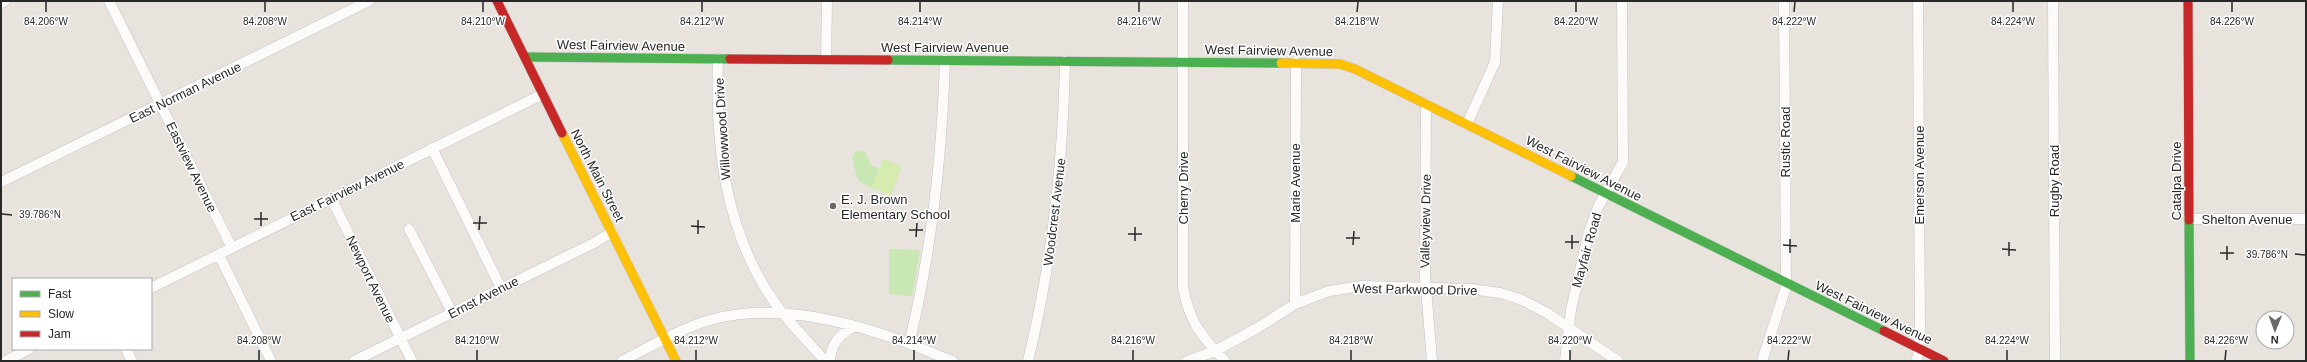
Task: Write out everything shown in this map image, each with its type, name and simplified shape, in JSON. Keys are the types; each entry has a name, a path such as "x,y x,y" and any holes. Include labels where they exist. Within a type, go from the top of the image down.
{"street":[{"path":"1,3 5,1"},
{"name":"Eastview Avenue","path":"109,1 232,248"},
{"name":"East Norman Avenue","path":"1,182 369,1"},
{"name":"North Main Street","path":"497,1 676,361"},
{"path":"826,59 827,1"},
{"name":"Cherry Drive","path":"1183,1 1183,287 1191,317 1204,339 1225,361"},
{"path":"1467,124 1495,62 1498,1"},
{"name":"Mayfair Road","path":"1565,361 1569,327 1583,254 1598,207 1624,158 1622,1"},
{"name":"Rustic Road","path":"1762,361 1786,283 1784,1"},
{"name":"Emerson Avenue","path":"1916,361 1919,349 1920,333 1918,1"},
{"name":"Rugby Road","path":"2053,1 2055,361"},
{"name":"Catalpa Drive","path":"2188,1 2190,361"},
{"name":"West Fairview Avenue","path":"525,56 718,59 1296,62 1332,63 1348,66 1944,361"},
{"name":"Willowwood Drive","path":"718,59 721,151 728,197 749,256 776,305 825,361"},
{"path":"909,344 919,302 937,195 942,146 945,60"},
{"name":"Woodcrest Avenue","path":"1028,361 1044,289 1055,218 1064,111 1065,61"},
{"name":"Marie Avenue","path":"1295,304 1296,62"},
{"name":"East Fairview Avenue","path":"152,288 543,94"},
{"name":"Valleyview Drive","path":"1426,104 1425,288 1432,361"},
{"path":"432,148 501,288"},
{"name":"Newport Avenue","path":"331,198 412,361"},
{"name":"Shelton Avenue","path":"2189,219 2306,219"},
{"path":"409,229 452,312"},
{"name":"Ernst Avenue","path":"354,361 594,243 612,232"},
{"path":"219,255 271,361"},
{"name":"West Parkwood Drive","path":"1187,361 1216,351 1259,327 1295,304 1329,291 1356,286 1470,289 1500,294 1522,300 1548,313 1618,361"},
{"path":"622,361 702,323 725,316 742,314 815,317 855,326 909,344 953,361"},
{"path":"830,361 830,351 836,340 844,332 855,326"},
{"path":"6,361 27,350"},
{"path":"126,350 132,361"}],"green space":[{"path":"860,151 866,153 871,165 879,169 872,188 861,182 857,176 852,157 855,152"},
{"path":"883,159 902,166 891,195 872,188"},
{"path":"889,249 920,250 912,296 889,294"}],"traffic: fast":[{"path":"525,57 730,59"},
{"path":"888,60 1281,63"},
{"path":"1571,176 1884,331"},
{"path":"2189,220 2190,361"}],"traffic: slow":[{"path":"1281,63 1340,64 1355,69 1571,176"},
{"path":"562,133 676,361"}],"traffic: jam":[{"path":"497,1 562,133"},
{"path":"2188,1 2189,220"},
{"path":"730,59 888,60"},
{"path":"1884,331 1944,361"}],"place":[{"name":"E. J. Brown Elementary School","path":"833,206"}]}
